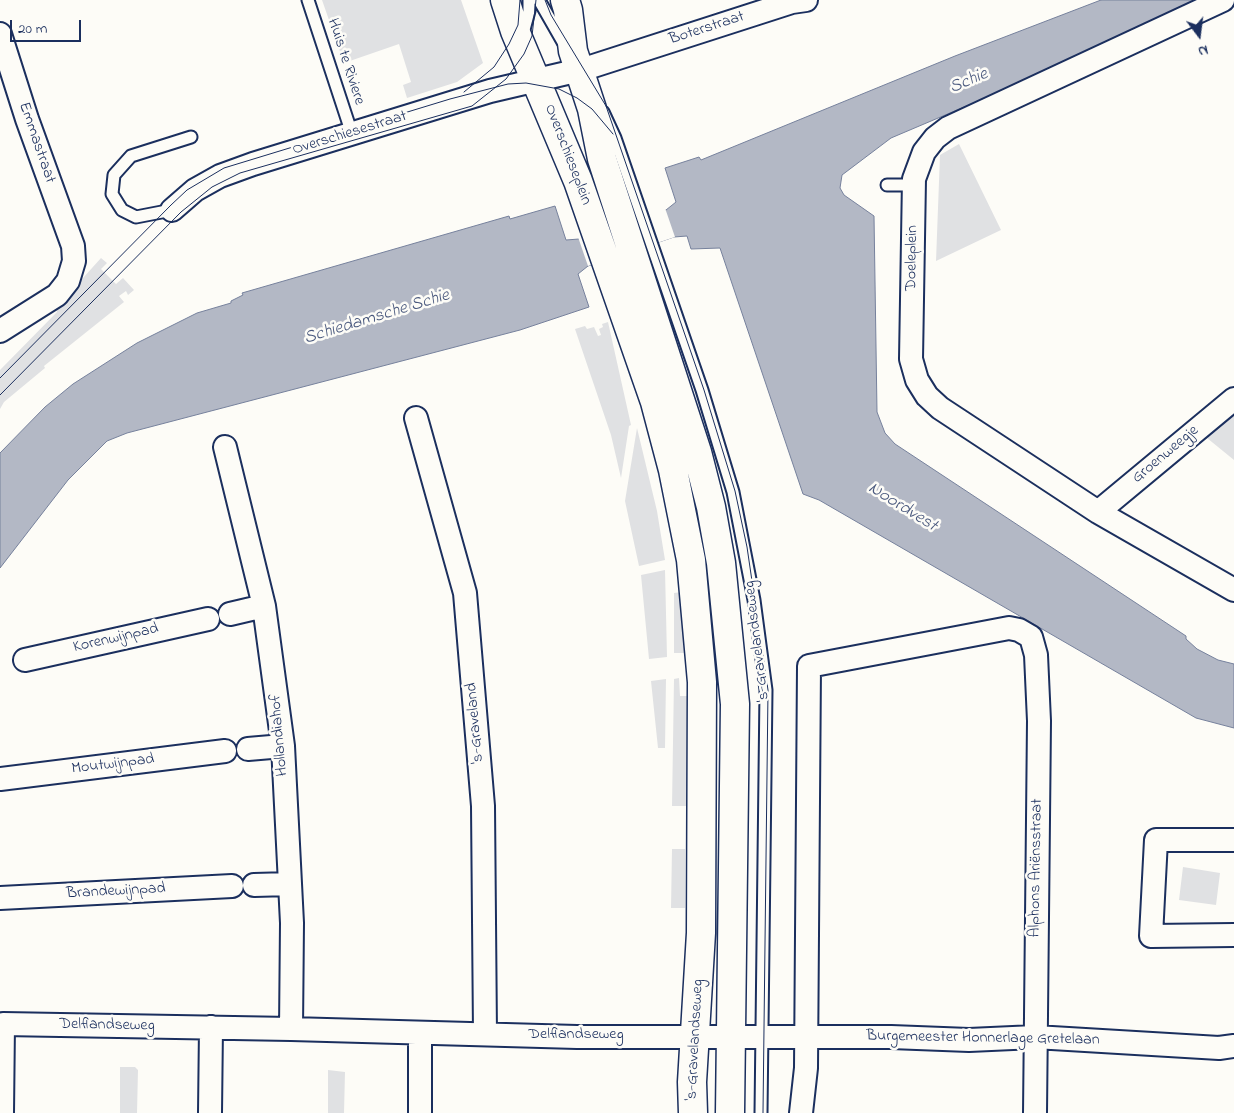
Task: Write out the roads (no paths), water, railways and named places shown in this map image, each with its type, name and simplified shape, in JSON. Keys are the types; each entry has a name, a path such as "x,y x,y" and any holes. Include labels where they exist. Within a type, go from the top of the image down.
{"main road":[{"name":"Overschieseplein","path":"514,3 520,43 537,80 596,231"},
{"name":"Overschieseplein","path":"566,5 573,51 592,109 602,158 632,218"},
{"name":"'s-Gravelandseweg","path":"632,218 642,248 697,452 717,537 725,591 735,704 730,1113"},
{"name":"'s-Gravelandseweg","path":"596,231 655,402 684,520 696,604 702,682 701,933 692,1082 693,1113"}],"street":[{"name":"Boterstraat","path":"579,71 792,2 806,0"},
{"name":"Doeleplein","path":"1098,512 940,408 927,396 917,380 911,359 914,178 924,152 935,138 948,128 1223,0"},
{"name":"Emmastraat","path":"0,34 27,119 74,251 72,273 57,295 0,330"},
{"path":"537,80 579,71"},
{"name":"Overschiesestraat","path":"172,210 195,190 220,176 490,91 537,80"},
{"name":"Groenweegje","path":"1098,512 1234,399"},
{"name":"'s-Graveland","path":"416,418 466,593 484,806 485,1034"},
{"name":"Hollandiahof","path":"225,446 264,606 283,746 292,923 291,1028"},
{"path":"1098,512 1234,590"},
{"path":"230,614 264,606"},
{"name":"Korenwijnpad","path":"24,660 208,619"},
{"name":"Alphons Ariënsstraat","path":"806,1038 809,666 1009,628 1019,630 1031,637 1036,655 1039,721 1035,1113"},
{"path":"248,748 283,746"},
{"name":"Moutwijnpad","path":"0,779 225,751"},
{"path":"1234,840 1156,840 1151,936 1234,935"},
{"path":"254,885 290,884"},
{"name":"Brandewijnpad","path":"0,898 232,886"},
{"name":"Delflandseweg","path":"2,1113 1,1024 291,1028 420,1033 732,1036"},
{"path":"210,1113 211,1027"},
{"path":"420,1033 420,1113"},
{"name":"Burgemeester Honnerlage Gretelaan","path":"732,1036 806,1038 891,1037 969,1040 1035,1037 1219,1048 1234,1046"},
{"path":"801,1113 806,1068 806,1038"}],"lane":[{"name":"Huis te Riviere","path":"308,0 352,134"},
{"name":"Overschieseplein","path":"539,0 579,71"},
{"path":"172,210 136,217 122,210 112,194 114,175 131,156 191,137"},
{"path":"887,185 914,185"},
{"name":"'s-Gravelandseweg","path":"642,248 702,390 733,492 756,609 766,690 761,1113"}],"water":[{"path":"1101,0 1202,0 990,96 891,138 842,175 840,188 844,195 874,216 877,412 885,433 895,444 1186,636 1186,639 1197,649 1218,660 1234,664 1234,728 1196,718 819,500 803,494 720,248 691,249 687,236 674,237 588,266 578,274 589,307 520,330 127,433 107,441 68,480 0,568 0,453 45,407 73,384 137,343 197,313 231,303 231,301 243,295 242,293 509,216 510,219 555,206 566,240 579,239 666,210 676,202 665,168 699,157 701,160 955,56"}],"tram line":[{"path":"464,92 494,67 509,44 518,25 520,0"},
{"path":"0,395 181,212 212,187 240,173 472,106 506,79 524,54 532,36 536,0"},
{"path":"545,0 551,15 606,106 704,390 735,491 747,547 768,690 763,1113"},
{"path":"0,378 171,205 187,190 224,168 450,99 508,84 526,83 559,89 577,98 592,109 613,134"}],"water label":[{"name":"Schie","path":"969,82"},
{"name":"Schiedamsche Schie","path":"377,318"},
{"name":"Noordvest","path":"902,508"}]}
